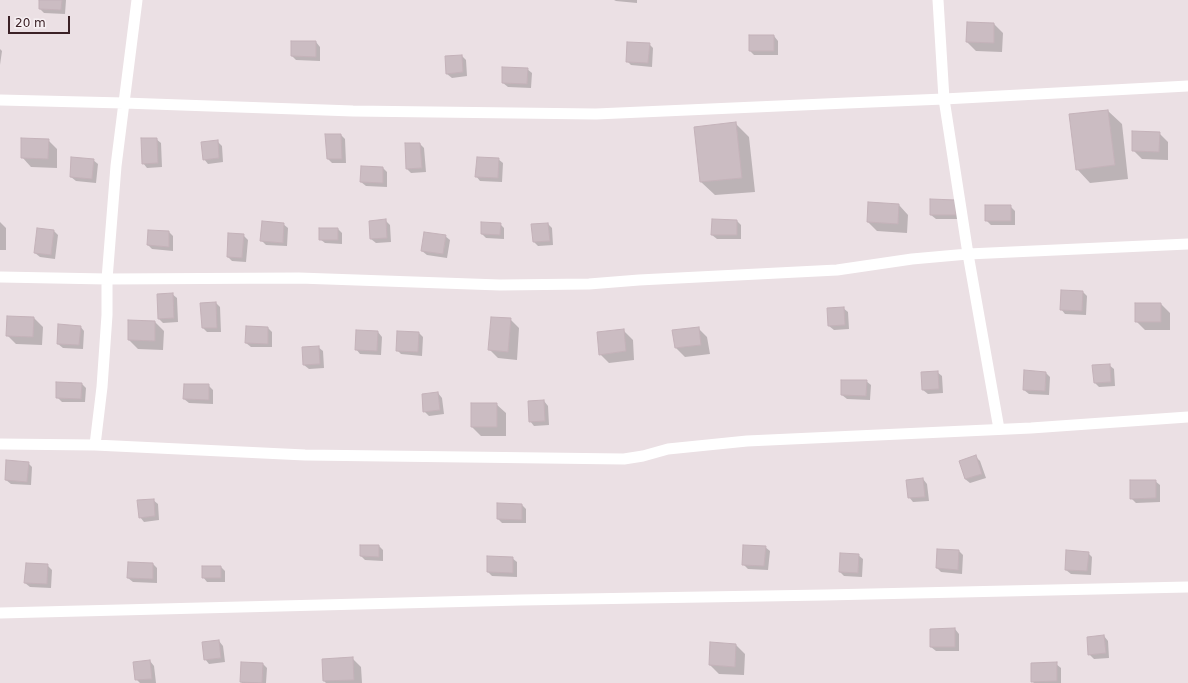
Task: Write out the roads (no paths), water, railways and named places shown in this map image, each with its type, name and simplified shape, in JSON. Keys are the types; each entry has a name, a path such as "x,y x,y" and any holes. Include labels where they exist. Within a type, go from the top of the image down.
{"street":[{"path":"95,445 108,315 107,279 116,166 137,0"},
{"path":"938,0 944,99 968,254 999,429"},
{"path":"0,100 124,103 353,112 596,114 944,99 1188,86"},
{"path":"0,277 107,279 299,278 500,285 589,284 837,270 912,259 968,254 1188,244"},
{"path":"0,444 95,445 305,455 624,459 643,456 668,449 747,441 1031,428 1188,417"},
{"path":"0,613 521,600 826,596 1188,587"}]}
